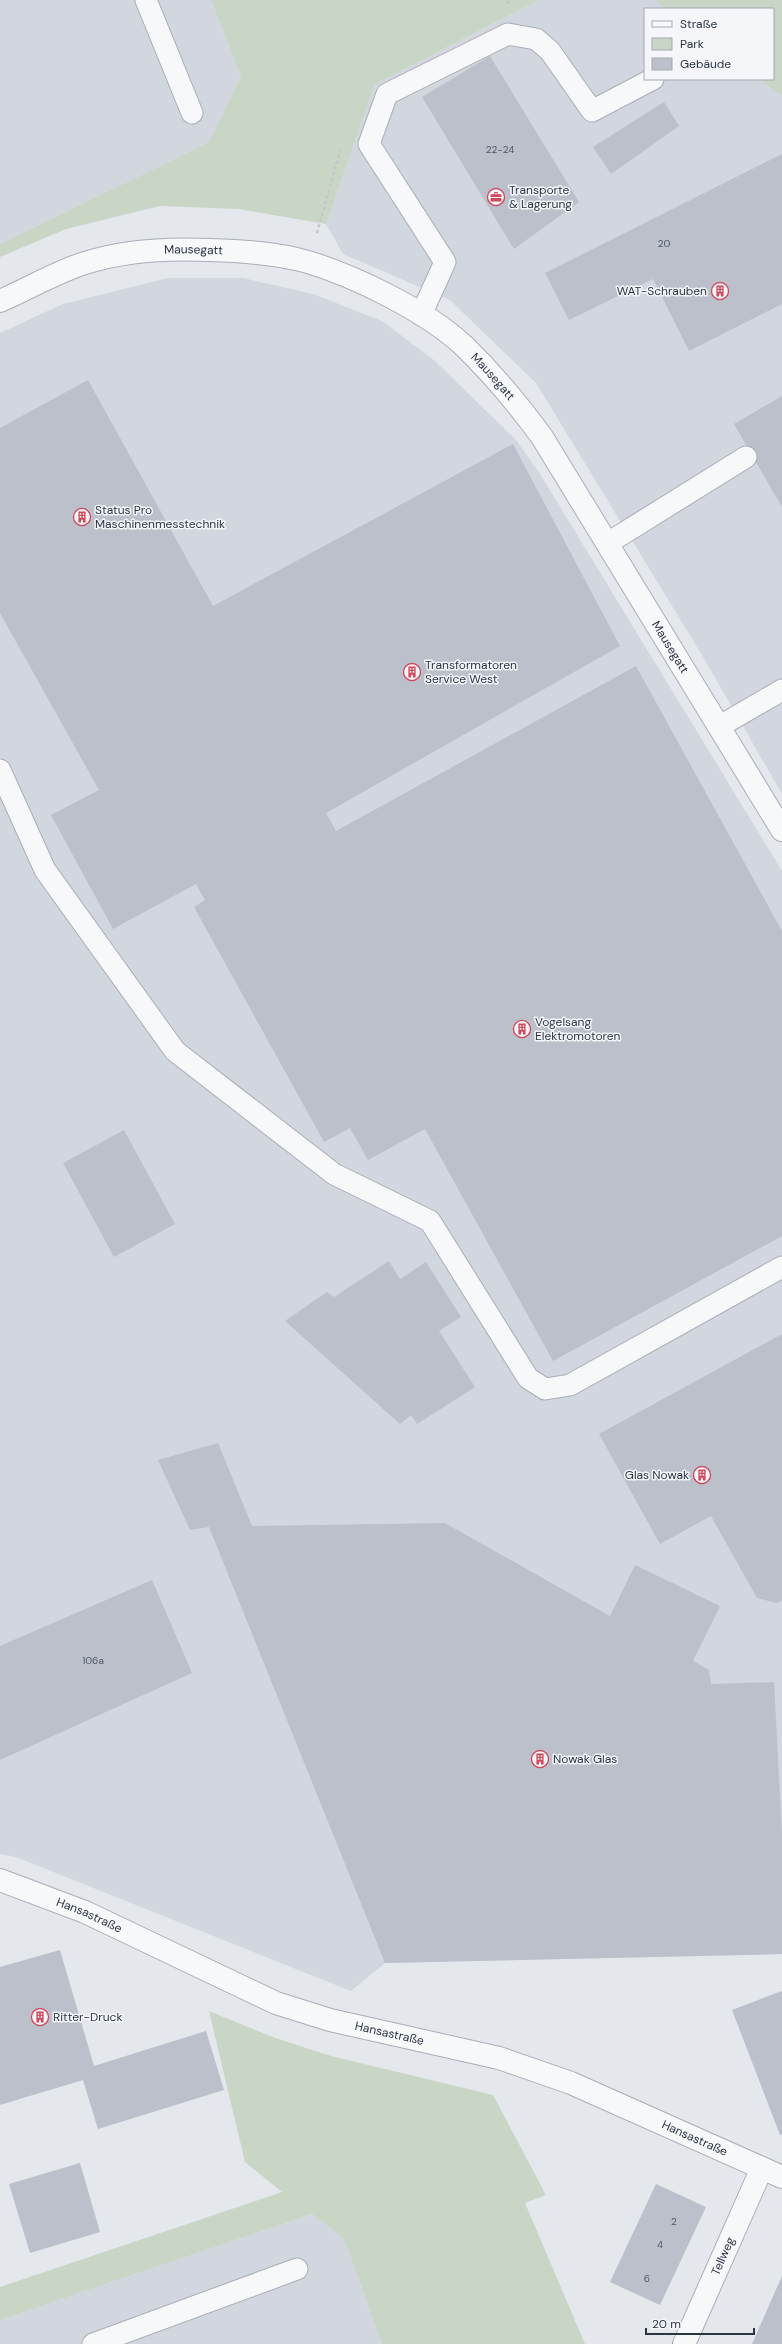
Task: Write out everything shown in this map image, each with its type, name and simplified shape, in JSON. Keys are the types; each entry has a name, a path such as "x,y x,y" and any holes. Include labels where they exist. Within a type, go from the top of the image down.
{"street":[{"name":"Mausegatt","path":"0,301 84,263 140,250 196,249 250,252 308,262 387,294 421,315 462,345 516,402 542,437 720,726 782,830"},
{"name":"Hansastraße","path":"0,1880 86,1912 276,2003 330,2020 500,2058 571,2083 782,2177"},
{"name":"Tellweg","path":"684,2344 762,2168"}],"lane":[{"path":"146,0 192,113"},
{"path":"421,315 445,262 370,144 386,94 508,34 536,39 550,51 592,111 651,80"},
{"path":"608,543 746,458"},
{"path":"720,726 782,690"},
{"path":"0,770 45,870 175,1051 334,1174 430,1221 528,1378 544,1389 570,1385 782,1267"},
{"path":"93,2344 297,2269"}],"shaded area":[{"path":"0,0 211,0 241,77 209,142 0,244"},
{"path":"539,0 655,0 664,8 644,8 644,80 760,80 782,96 782,794 702,655 536,383 450,300 343,254 326,224 375,84"},
{"path":"168,278 243,278 313,294 382,321 435,361 516,440 540,474 782,871 782,1954 385,1963 351,1991 16,1857 0,1854 0,333 63,304"},
{"path":"312,2214 344,2239 382,2344 0,2344 0,2320"}],"green space":[{"path":"211,0 539,0 375,84 326,224 238,209 160,206 66,229 0,257 0,244 209,142 241,77"},
{"path":"655,0 782,0 782,96 760,80 774,80 774,8 664,8"},
{"path":"209,2011 275,2038 331,2056 493,2095 546,2195 525,2203 585,2344 382,2344 344,2239 312,2214 0,2320 0,2287 282,2192 245,2162"}],"building":[{"path":"490,56 579,202 514,249 422,97"},
{"path":"664,102 679,126 611,174 593,147"},
{"path":"782,154 782,304 689,351 653,279 569,320 545,273"},
{"path":"88,380 213,606 513,444 620,646 326,813 336,831 636,666 782,931 782,1236 553,1361 425,1129 368,1160 350,1128 324,1142 194,907 205,900 196,884 113,929 51,815 99,790 0,613 0,428"},
{"path":"782,396 782,507 734,424"},
{"path":"124,1130 175,1224 114,1257 63,1163"},
{"path":"389,1261 400,1279 426,1262 461,1317 439,1331 475,1387 417,1424 411,1415 400,1424 285,1321 327,1292 334,1297"},
{"name":"Glas Nowak","path":"782,1334 782,1600 777,1603 757,1598 711,1516 660,1544 599,1434"},
{"name":"Nowak Glas","path":"218,1443 252,1526 445,1523 610,1616 635,1565 720,1606 693,1661 709,1670 711,1684 774,1682 782,1834 782,1954 385,1963 209,1527 190,1530 158,1460"},
{"path":"152,1580 192,1673 0,1760 0,1646"},
{"path":"60,1950 94,2066 206,2031 224,2090 98,2129 83,2080 0,2105 0,1967"},
{"path":"782,1991 782,2134 780,2135 732,2010"},
{"path":"80,2163 100,2232 30,2253 9,2184"},
{"path":"656,2184 706,2207 660,2305 610,2282"},
{"path":"782,2276 782,2344 752,2344"}],"place":[{"name":"Transporte & Lagerung","path":"496,197"},
{"name":"WAT-Schrauben","path":"720,291"},
{"name":"Status Pro Maschinenmesstechnik","path":"82,517"},
{"name":"Transformatoren Service West","path":"412,672"},
{"name":"Vogelsang Elektromotoren","path":"522,1029"},
{"name":"Glas Nowak","path":"702,1475"},
{"name":"Nowak Glas","path":"540,1759"},
{"name":"Ritter-Druck","path":"40,2017"}]}
